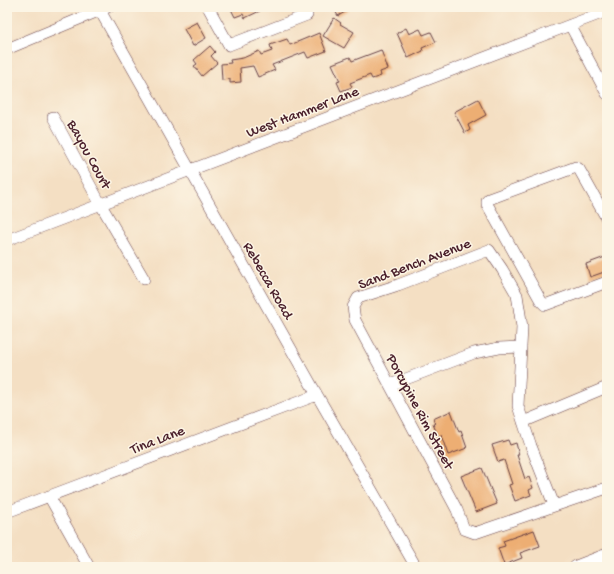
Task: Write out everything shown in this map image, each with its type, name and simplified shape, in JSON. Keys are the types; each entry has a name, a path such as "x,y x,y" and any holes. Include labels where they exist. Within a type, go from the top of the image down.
{"main road":[{"path":"576,567 607,555"}],"street":[{"path":"208,7 229,45 307,16"},
{"path":"7,49 102,8"},
{"name":"Rebecca Road","path":"102,8 189,170 416,567"},
{"name":"West Hammer Lane","path":"8,237 101,205 607,11"},
{"path":"570,25 607,94"},
{"name":"Bayou Court","path":"53,117 101,205 144,279"},
{"path":"607,219 579,169 576,168 487,201 487,204 510,246 541,301 545,305 607,282"},
{"name":"Sand Bench Avenue","path":"353,307 358,298 398,285 489,250 517,295 522,327 521,347"},
{"name":"Porcupine Rim Street","path":"353,307 355,320 457,510 464,529 475,533 554,505"},
{"path":"390,385 474,353 499,348 521,347 518,406 554,505 607,488"},
{"path":"523,422 607,387"},
{"name":"Tina Lane","path":"7,512 317,395"},
{"path":"49,496 89,567"}],"building":[{"path":"230,7 268,7 245,18 243,14 235,17"},
{"path":"333,7 354,7 338,16"},
{"path":"334,18 341,23 340,24 354,32 344,48 323,36"},
{"path":"197,22 206,38 193,46 184,29"},
{"path":"406,28 409,34 420,29 423,35 431,32 436,42 422,48 423,51 408,58 397,33"},
{"path":"319,33 326,51 308,58 305,52 272,65 275,70 258,77 253,66 240,68 241,82 230,83 230,79 222,80 221,64 231,63 230,60 243,58 259,51 261,55 272,51 270,45 287,39 290,45"},
{"path":"210,46 215,52 211,56 217,63 202,76 194,66 197,64 194,60"},
{"path":"381,50 388,69 380,72 381,76 372,79 370,75 350,83 352,87 341,91 337,82 340,81 332,64 350,57 352,61"},
{"path":"478,99 486,115 468,125 470,130 465,133 454,112"},
{"path":"605,257 607,262 607,271 590,277 586,264"},
{"path":"451,411 459,432 461,431 467,448 448,455 441,435 438,436 433,424 435,424 433,419"},
{"path":"508,440 510,445 516,443 519,455 517,455 525,479 529,477 533,488 529,490 531,495 515,501 509,485 512,484 504,460 498,462 492,445"},
{"path":"482,468 497,504 476,512 461,476"},
{"path":"534,530 540,546 520,553 522,558 504,565 498,548 505,546 503,541"}]}
